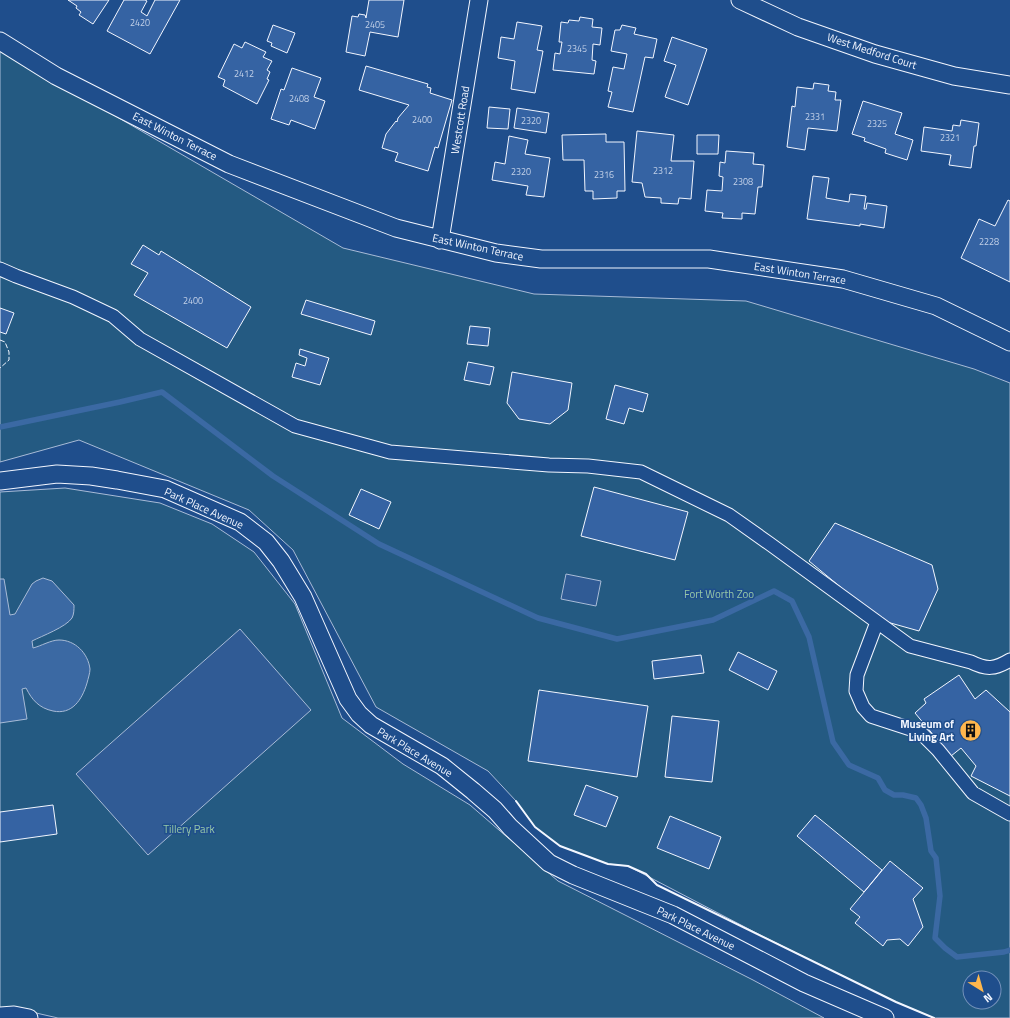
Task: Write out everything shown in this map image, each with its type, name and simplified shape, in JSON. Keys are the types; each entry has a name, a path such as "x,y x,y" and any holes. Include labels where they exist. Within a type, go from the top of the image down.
{"street":[{"name":"Westcott Road","path":"440,240 479,0"},
{"name":"West Medford Court","path":"740,0 798,26 874,54 954,76 1010,85"},
{"name":"East Winton Terrace","path":"0,41 56,76 229,164 396,228 496,253 541,259 709,260 843,279 936,306 1010,342"},
{"path":"0,269 73,297 113,316 140,339 295,426 390,452 549,465 588,466 641,472 729,516 910,646 971,662 980,667 990,668 1000,666 1010,660"},
{"name":"Park Place Avenue","path":"0,481 57,474 91,476 117,480 165,489 240,522 266,542 281,561 303,597 348,699 359,714 371,725 442,766 495,810 510,827 549,863 573,875 673,915 804,983 885,1018"},
{"path":"876,622 857,675 856,691 863,707 871,716 920,732 938,750 973,793 1010,814"},
{"path":"0,1016 14,1015 29,1018"}],"green space":[{"name":"Fort Worth Zoo","path":"0,49 343,248 534,294 746,301 974,369 1010,383 1010,1018 934,1018 896,1002 764,937 628,866 608,864 560,846 535,827 516,801 488,771 376,707 293,550 249,510 79,440 0,462"},
{"name":"Tillery Park","path":"65,488 160,503 212,524 254,552 295,604 342,718 403,764 470,805 558,881 753,980 824,1018 58,1018 23,1010 0,1009 0,492"}],"shaded area":[{"path":"566,574 601,581 596,606 561,599"},
{"path":"43,578 52,581 74,605 74,612 72,618 65,625 32,641 33,648 59,640 70,642 80,648 89,663 90,671 87,683 82,695 75,705 66,711 60,712 48,710 40,706 33,700 26,688 22,689 27,719 0,723 0,579 4,579 10,615 15,614 32,584"},
{"path":"240,629 311,710 148,855 76,774"}],"building":[{"path":"68,0 109,0 93,24 79,15 81,12 76,8 77,6"},
{"path":"124,0 147,1 141,12 147,16 155,0 180,0 150,54 107,31"},
{"path":"369,0 404,0 398,37 370,32 365,56 346,52 352,16 358,17 359,14 365,15 366,18"},
{"path":"580,17 593,19 592,27 602,28 600,45 593,44 592,60 596,61 594,74 553,70 555,53 560,54 562,42 559,42 561,22 568,23 569,20 579,21"},
{"path":"517,22 542,26 537,50 543,51 535,93 511,89 515,61 498,58 501,37 514,39"},
{"path":"273,25 295,33 287,53 271,46 272,43 267,41"},
{"path":"622,25 636,28 634,34 657,39 653,58 645,57 633,112 608,107 612,92 608,91 613,67 624,69 627,54 611,51 615,30 620,30"},
{"path":"672,37 707,49 688,105 665,97 676,65 664,61"},
{"path":"245,42 266,52 263,57 272,61 267,70 270,72 267,79 269,80 257,104 223,86 225,80 218,77 234,44 242,48"},
{"path":"366,66 428,84 427,87 431,88 430,93 452,100 438,148 435,147 428,171 395,161 398,153 382,148 386,134 409,105 359,90"},
{"path":"292,68 321,78 314,97 325,101 315,129 291,120 289,125 271,119 281,89 284,90"},
{"path":"814,83 829,85 828,91 836,92 835,100 841,100 837,131 808,128 805,150 787,147 792,106 795,107 797,87 813,89"},
{"path":"863,101 902,113 895,134 913,140 907,160 885,153 886,149 864,141 865,138 852,134"},
{"path":"489,107 510,109 508,129 487,128"},
{"path":"517,108 549,113 546,133 514,128"},
{"path":"961,120 979,123 971,168 949,165 951,155 921,151 924,127 952,131 953,125 960,126"},
{"path":"637,131 674,135 671,161 694,161 691,199 679,198 678,204 661,203 661,198 645,197 642,183 632,182"},
{"path":"606,134 606,142 624,142 625,191 617,191 617,198 593,199 593,191 585,191 584,160 563,160 562,135"},
{"path":"697,135 719,135 718,154 697,154"},
{"path":"509,136 528,140 525,154 550,158 544,197 526,195 528,186 492,180 495,162 505,164"},
{"path":"726,151 754,153 753,164 764,165 762,187 758,187 755,214 742,213 742,219 722,218 723,213 705,211 707,190 722,191 723,177 719,176 720,162 725,163"},
{"path":"813,176 829,178 826,198 849,202 850,194 866,196 864,209 866,209 867,203 887,206 884,228 807,219"},
{"path":"1008,200 1010,201 1010,282 961,258 979,219 995,226"},
{"path":"143,245 159,255 161,251 251,307 227,348 134,295 148,273 131,264"},
{"path":"306,300 375,321 371,335 301,314"},
{"path":"0,308 14,313 6,334 0,332"},
{"path":"470,326 490,328 488,346 467,344"},
{"path":"300,349 329,358 320,385 292,377 296,363 305,366 307,358 299,355"},
{"path":"468,362 494,367 490,385 464,380"},
{"path":"512,372 572,383 568,410 550,424 519,419 507,403"},
{"path":"615,385 648,394 643,412 629,408 624,424 606,419"},
{"path":"594,487 688,512 675,560 581,536"},
{"path":"361,489 391,502 379,529 349,515"},
{"path":"835,523 932,565 938,589 919,631 887,622 861,604 809,561"},
{"path":"738,652 777,671 768,690 729,670"},
{"path":"701,655 704,673 654,679 652,661"},
{"name":"Museum of Living Art","path":"959,675 975,699 986,690 1010,712 1010,796 971,776 976,766 961,748 951,756 915,713 926,703 924,699"},
{"path":"539,690 648,706 637,777 528,761"},
{"path":"672,716 719,721 712,782 665,777"},
{"path":"586,785 618,797 606,827 574,815"},
{"path":"53,805 57,834 0,842 0,812"},
{"path":"815,815 882,870 864,892 797,836"},
{"path":"670,816 721,837 709,869 657,848"},
{"path":"890,861 923,888 913,899 923,927 908,946 900,939 887,940 883,946 855,923 860,917 850,909"}],"waterway":[{"path":"0,427 162,392 273,476 379,544 538,618 617,639 713,620 774,591 792,601 809,637 833,742 849,765 878,778 885,790 894,795 903,795 916,798 921,805 926,818 931,851 936,858 940,896 935,938 957,957 1010,950"}],"fence":[{"path":"0,340 5,342 9,352 9,360 0,368"}],"wall":[{"path":"516,801 535,827 560,846 608,864 628,866 646,874 657,885 896,1002 934,1018"}],"place":[{"name":"Museum of Living Art","path":"970,730"}]}
